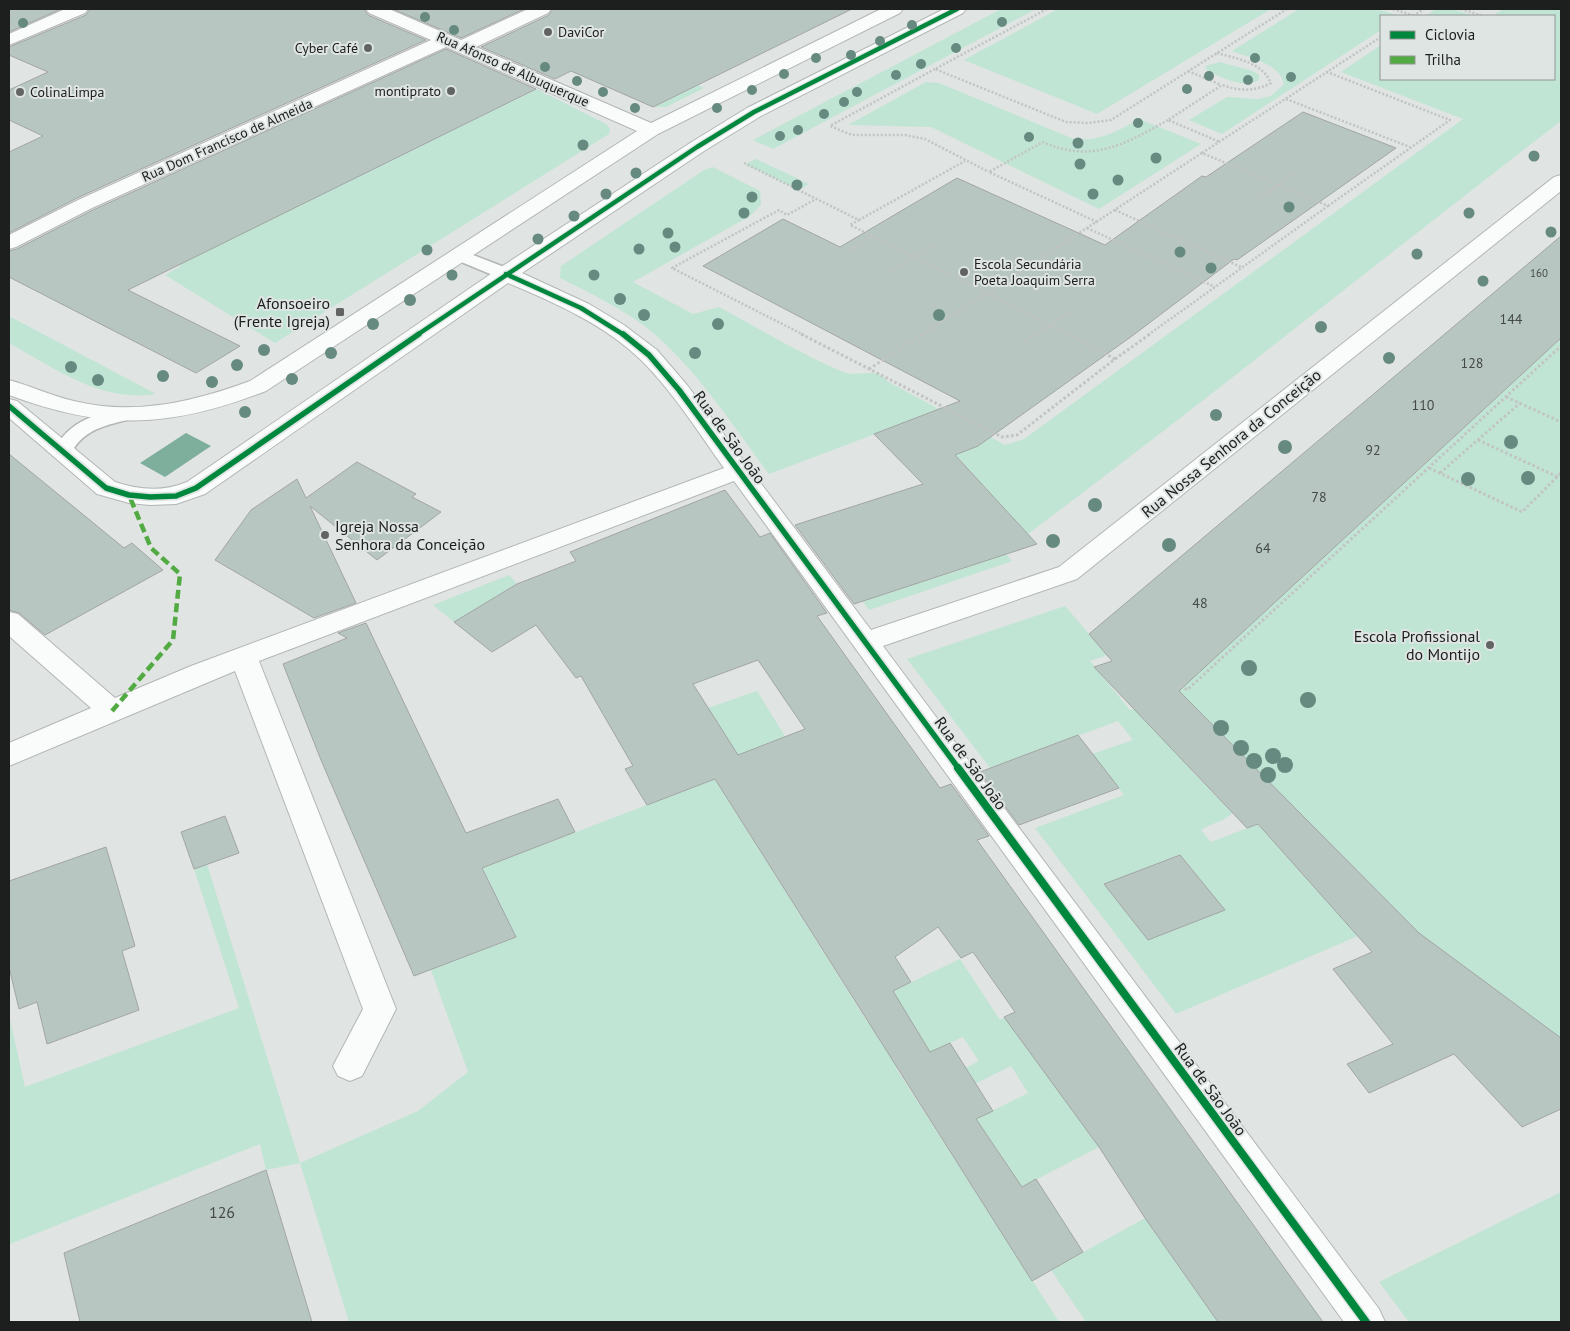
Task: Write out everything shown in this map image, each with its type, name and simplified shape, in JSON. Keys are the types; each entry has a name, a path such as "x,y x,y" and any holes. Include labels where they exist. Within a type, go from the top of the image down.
{"street":[{"path":"9,40 79,9"},
{"name":"Rua Afonso de Albuquerque","path":"375,9 651,130"},
{"name":"Rua Dom Francisco de Almeida","path":"9,243 85,204 454,43 542,9"},
{"path":"9,387 59,405 94,412 128,414 178,411 234,396 258,386 651,130 894,9"},
{"path":"9,406 106,488 129,495 150,497 176,496 196,488 506,274 754,112 957,9"},
{"name":"Rua Nossa Senhora da Conceição","path":"866,642 1068,573 1453,266 1558,190"},
{"name":"Rua de São João","path":"506,274 552,294 615,328 650,356 679,390 1366,1322"},
{"path":"9,755 112,710 244,657 738,471"},
{"path":"9,621 112,710"},
{"path":"244,657 380,1010 350,1066"}],"lane":[{"path":"460,255 506,274"},
{"path":"75,462 64,449 70,437 80,428 92,423 128,414"}],"path":[{"path":"1047,9 830,126 852,135 905,135 925,139 989,172 1097,222"},
{"path":"935,69 1066,122 1088,123 1111,120 1287,9"},
{"path":"1393,9 1411,15"},
{"path":"1461,9 1480,15"},
{"path":"869,369 1380,38"},
{"path":"1188,71 1234,90 1251,91 1271,83 1270,76 1263,70 1217,53"},
{"path":"816,199 787,215 779,210 672,268 1002,437 1017,435 1116,359 1450,120 1327,72"},
{"path":"989,172 1043,142 1065,151 1094,152 1122,146 1222,86"},
{"path":"1286,99 1410,148"},
{"path":"1168,120 1220,142"},
{"path":"1202,153 1328,206"},
{"path":"966,160 850,225 1116,359"},
{"path":"744,163 859,220"},
{"path":"1259,199 1299,170"},
{"path":"1114,210 1242,268"},
{"path":"1087,228 1216,287"},
{"path":"848,251 873,236"},
{"path":"889,271 937,244"},
{"path":"1026,341 1073,309"},
{"path":"1181,685 1186,690 1561,346"},
{"path":"1506,397 1561,422"},
{"path":"1440,474 1520,403"},
{"path":"1478,440 1558,477"},
{"path":"1429,468 1522,512 1561,473"}],"shaded area":[{"path":"1001,9 1036,9 773,149 753,140"},
{"path":"1058,9 1271,9 1097,114 964,60"},
{"path":"1299,9 1377,9 1397,15 1380,15 1380,31 1222,134 1189,120 1227,97 1258,99 1271,96 1284,84 1281,77 1270,66 1232,51"},
{"path":"1436,9 1452,9 1473,15 1427,15"},
{"path":"1504,9 1561,9 1561,121 1028,534 920,417 769,474 705,387 661,340 626,313 560,278 561,266 704,170 713,167 760,191 761,205 750,216 633,282 693,314 719,307 843,372 878,374 887,381 1005,445 1024,439 1463,119 1341,72 1380,46 1380,80 1555,80 1555,15 1495,14"},
{"path":"1220,62 1253,71 1259,75 1259,80 1239,83 1207,70 1205,66"},
{"path":"926,82 939,83 1074,139 1101,137 1139,119 1201,144 1099,209 931,127 848,125"},
{"path":"698,85 704,88 666,107 653,107"},
{"path":"537,89 606,124 610,129 609,134 275,343 165,275 181,266 179,264"},
{"path":"756,159 809,184 799,190 745,164"},
{"path":"9,316 156,394 116,393 97,388 61,372 9,343"},
{"path":"1561,338 1561,1038 1419,933 1177,689 1279,599"},
{"path":"186,433 211,446 165,477 140,463"},
{"path":"972,514 1012,561 869,610 833,560 878,596 966,568"},
{"path":"509,575 517,584 454,622 433,605"},
{"path":"1065,606 1107,655 1090,661 1130,710 1159,700 1191,770 1232,813 1201,830 1211,842 1258,824 1358,936 1176,1014 1035,828 1124,795 1092,754 1133,740 1118,721 990,768 907,659","holes":["1179,855 1224,910 1105,884"]},
{"path":"757,691 786,738 732,757 702,710"},
{"path":"715,779 868,1023 883,1017 893,991 960,959 1000,1020 1015,1013 1099,1147 1022,1187 976,1119 1028,1093 1011,1066 939,1102 929,1086 979,1061 963,1037 896,1068 1059,1322 349,1322 300,1163 418,1111 468,1072 431,970 516,937 482,868"},
{"path":"207,864 300,1163 266,1170 260,1144 10,1244 9,1015 25,1087 239,1008 194,869"},
{"path":"1561,1192 1561,1322 1409,1322 1379,1282"},
{"path":"1145,1218 1218,1322 1086,1322 1051,1270"}],"building":[{"path":"9,9 61,9 9,32"},
{"path":"90,9 364,9 368,15 426,40 77,198 9,233 9,152 43,136 9,120 9,90 48,72 9,55 9,47 86,15"},
{"path":"393,9 524,9 461,38"},
{"path":"553,9 852,9 653,107 571,71 555,79 481,47 549,15"},
{"path":"446,49 536,89 128,290 240,346 196,373 9,277 9,251 17,249 93,210"},
{"path":"1303,112 1396,148 1237,260 1234,259 1132,336 978,446 955,455 1037,544 854,604 795,525 923,484 874,434 960,401 703,266 783,219 840,247 957,178 1105,245 1202,176 1206,177"},
{"path":"1561,236 1561,338 1179,691 1419,933 1561,1038 1561,1109 1522,1127 1454,1054 1369,1093 1347,1064 1393,1044 1333,969 1372,952 1258,824 1247,828 1094,667 1112,661 1089,634"},
{"path":"9,454 124,548 132,543 163,570 45,635 19,613 9,610"},
{"name":"Igreja Nossa Senhora da Conceição","path":"357,462 416,494 412,497 441,512 377,560 310,506 356,603 314,618 215,560 251,510 297,479 306,498"},
{"path":"725,490 760,537 770,533 827,613 817,616 940,788 951,784 989,836 977,840 1323,1322 1218,1322 1145,1218 1099,1147 1004,1017 1015,1012 973,952 961,958 938,927 895,957 911,982 893,991 930,1052 950,1043 993,1111 976,1119 1022,1187 1036,1179 1083,1252 1032,1281 715,779 647,805 625,769 633,766 581,676 576,678 536,625 492,652 454,622 517,584 576,561 570,552","holes":["758,660 805,729 738,755 693,684"]},
{"path":"366,623 466,833 558,799 575,832 482,868 516,937 414,976 321,760 283,664 347,638 338,633"},
{"path":"1078,735 1119,788 1019,825 980,772"},
{"path":"225,816 239,853 194,869 181,832"},
{"path":"106,847 135,946 122,951 139,1010 47,1044 37,1002 19,1009 9,967 9,881"},
{"path":"1180,855 1225,910 1148,940 1104,884"},
{"path":"266,1170 312,1322 80,1322 64,1253"}],"marked path":[{"path":"112,711 173,640 180,574 151,548 129,495"}],"cycle path":[{"path":"9,406 106,488 129,495 150,497 176,496 196,488 506,274 697,147 754,112 957,9"},
{"path":"506,274 581,308 616,330 649,355 679,390 1366,1322"}],"place":[{"name":"DaviCor","path":"548,32"},
{"name":"Cyber Café","path":"368,48"},
{"name":"montiprato","path":"451,91"},
{"name":"ColinaLimpa","path":"20,92"},
{"name":"Escola Secundária Poeta Joaquim Serra","path":"964,272"},
{"name":"Afonsoeiro (Frente Igreja)","path":"340,312"},
{"name":"Igreja Nossa Senhora da Conceição","path":"325,535"},
{"name":"Escola Profissional do Montijo","path":"1490,645"}]}
